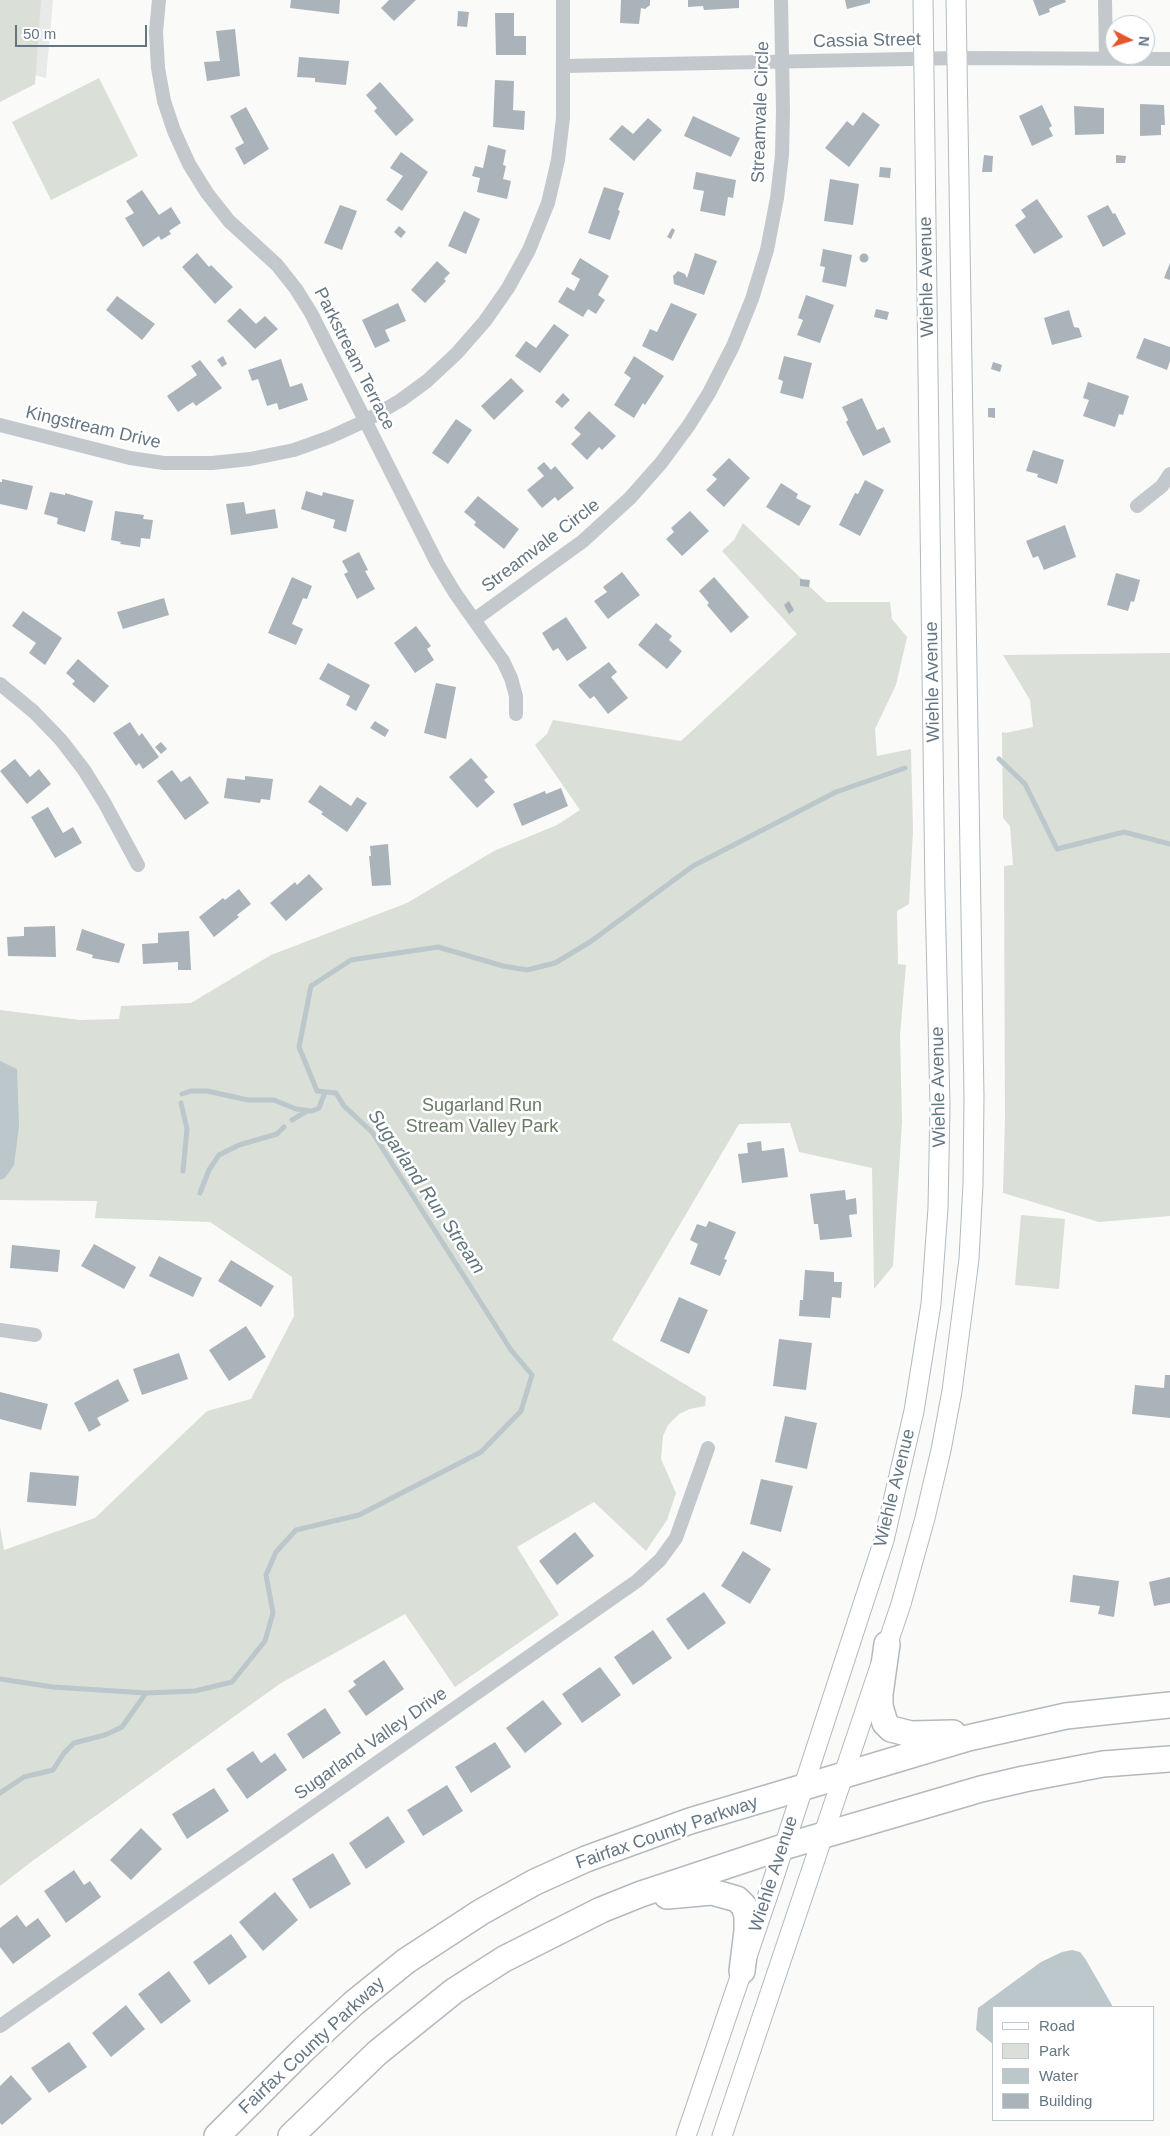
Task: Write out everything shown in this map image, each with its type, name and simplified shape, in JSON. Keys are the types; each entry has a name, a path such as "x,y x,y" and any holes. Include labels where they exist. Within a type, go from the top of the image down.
{"highway":[{"path":"887,1644 880,1706 885,1723 891,1729 925,1735 995,1731"},
{"name":"Fairfax County Parkway","path":"217,2136 303,2050 354,2003 406,1962 481,1912 535,1882 586,1859 690,1821 995,1731 1066,1716 1170,1705"},
{"path":"292,2136 377,2053 454,1991 504,1958 601,1910 641,1894 783,1847 980,1789 1024,1778 1103,1764 1170,1759"},
{"path":"601,1910 677,1894 696,1892 712,1892 737,1899 744,1906 747,1916 748,1931 742,1971"}],"main road":[{"name":"Wiehle Avenue","path":"686,2136 884,1540 903,1464 924,1355 936,1252 940,1152 923,0"},
{"name":"Wiehle Avenue","path":"722,2136 887,1644 925,1518 941,1450 963,1316 974,1184 974,1096 956,0"}],"street":[{"name":"Parkstream Terrace","path":"159,0 156,32 158,68 164,101 174,131 189,164 207,193 229,221 277,265 296,289 311,313 437,563 503,661 511,678 516,696 516,714"},
{"name":"Kingstream Drive","path":"0,426 130,458 164,463 212,463 250,459 294,450 330,437 365,421 401,400 427,381 485,321 508,288 529,250 548,203 558,160 563,118 563,0"},
{"name":"Streamvale Circle","path":"474,620 583,541 609,518 661,463 689,425 709,393 736,338 752,299 767,250 777,198 782,154 781,0"},
{"path":"1105,0 1105,15"},
{"name":"Cassia Street","path":"564,66 958,58 1105,59"},
{"name":"Cassia Street","path":"1155,59 1170,59"},
{"path":"1136,506 1162,486 1170,474"},
{"path":"0,684 34,712 61,740 84,770 104,802 138,865"},
{"path":"0,1330 35,1335"},
{"name":"Sugarland Valley Drive","path":"0,2026 637,1581 660,1560 676,1538 708,1448"}],"shaded area":[{"path":"0,0 53,0 46,78 0,66"}],"green space":[{"path":"0,0 41,0 35,84 0,102"},
{"path":"99,78 138,156 51,200 12,122"},
{"name":"Sugarland Run Stream Valley Park","path":"743,523 826,602 890,602 892,619 907,637 896,685 875,729 877,756 911,749 913,832 909,904 897,911 898,964 906,965 900,1035 902,1122 893,1266 874,1289 872,1168 799,1152 790,1123 739,1124 612,1340 706,1397 705,1406 690,1409 679,1414 668,1425 663,1436 661,1459 676,1493 667,1520 646,1551 594,1502 517,1547 559,1615 455,1687 405,1614 281,1683 0,1886 0,1527 4,1550 95,1518 207,1411 251,1399 294,1316 292,1277 210,1222 95,1218 97,1201 0,1200 0,1010 80,1020 119,1019 121,1006 191,1003 271,955 407,903 494,851 557,825 580,810 535,745 547,734 553,720 681,741 797,634 722,551 734,540"},
{"path":"1170,653 1170,1216 1099,1222 1003,1193 1005,1117 1004,866 1013,865 1010,826 1003,818 1002,732 1006,733 1033,727 1030,700 1003,655"},
{"path":"1021,1215 1065,1219 1059,1289 1015,1285"}],"water":[{"path":"0,1061 17,1069 19,1126 14,1165 5,1178 0,1180"},
{"path":"1072,1950 1080,1952 1112,2006 992,2006 992,2043 976,2030 978,2008 1041,1962 1062,1952"}],"building":[{"path":"291,0 340,0 339,14 290,8"},
{"path":"389,0 416,0 394,21 381,8"},
{"path":"621,0 650,0 650,5 645,9 641,8 639,24 620,23"},
{"path":"688,0 739,0 739,8 704,10 703,6 688,7"},
{"path":"845,0 870,0 870,3 847,9"},
{"path":"1033,0 1065,0 1066,2 1049,9 1050,12 1039,16"},
{"path":"458,11 469,12 467,27 457,26"},
{"path":"495,13 514,13 514,36 526,36 526,55 496,55"},
{"path":"235,29 240,76 207,81 204,62 220,61 216,31"},
{"path":"299,57 349,61 346,85 315,82 315,78 297,77"},
{"path":"495,80 514,81 513,110 525,111 524,130 493,127"},
{"path":"380,82 414,120 396,136 374,111 377,108 366,95"},
{"path":"1140,104 1164,105 1165,125 1161,125 1161,135 1140,136"},
{"path":"1042,105 1052,126 1049,128 1053,136 1032,146 1019,116"},
{"path":"1074,106 1104,108 1104,134 1075,135"},
{"path":"246,107 269,149 244,165 235,148 244,143 230,116"},
{"path":"863,112 880,125 849,167 825,148 847,121 853,126"},
{"path":"693,116 740,138 731,157 684,136"},
{"path":"648,118 662,130 634,161 609,139 622,125 633,134"},
{"path":"488,145 506,150 503,165 506,166 503,179 511,181 507,199 477,192 480,178 472,176 475,166 483,168"},
{"path":"401,152 428,172 402,211 386,200 403,176 390,168"},
{"path":"984,155 993,156 992,172 982,172"},
{"path":"1116,155 1126,156 1125,163 1116,163"},
{"path":"880,167 891,168 890,178 879,177"},
{"path":"696,172 736,180 733,198 728,197 725,216 700,211 704,191 693,189"},
{"path":"830,179 859,184 853,225 824,221"},
{"path":"604,187 624,193 610,240 588,233"},
{"path":"142,190 159,215 171,207 181,223 169,231 171,234 161,240 159,236 143,247 125,218 134,213 126,201"},
{"path":"1037,199 1063,237 1034,254 1015,225 1026,217 1021,210"},
{"path":"340,205 357,211 342,250 324,243"},
{"path":"1108,205 1113,214 1115,213 1126,234 1103,247 1087,216"},
{"path":"464,211 480,219 466,254 448,246"},
{"path":"399,226 406,232 401,238 394,232"},
{"path":"672,228 675,230 671,239 667,237"},
{"path":"823,249 852,255 846,287 822,282 825,267 820,266"},
{"path":"197,253 209,267 211,265 233,287 215,304 182,267"},
{"path":"695,253 717,261 704,295 674,284 673,276 678,271 685,274 687,278"},
{"path":"864,254 868,258 864,262 860,258"},
{"path":"580,258 609,276 598,295 605,300 596,314 588,309 583,317 558,302 567,287 574,291 580,279 571,274"},
{"path":"437,261 450,273 444,279 446,281 425,303 411,290"},
{"path":"1170,263 1170,280 1164,278"},
{"path":"806,295 834,305 820,343 797,335 803,320 798,318"},
{"path":"117,296 155,324 142,340 106,310"},
{"path":"398,303 406,321 385,330 390,341 375,348 362,320"},
{"path":"671,303 697,314 673,361 642,346 650,329 657,332"},
{"path":"240,308 256,324 265,316 278,329 255,349 227,321"},
{"path":"876,309 889,312 887,320 874,317"},
{"path":"1069,310 1074,327 1079,328 1082,337 1052,345 1044,318"},
{"path":"554,324 569,335 540,373 515,356 526,341 536,348"},
{"path":"1144,338 1170,347 1170,361 1167,370 1136,358"},
{"path":"223,356 227,364 222,367 217,360"},
{"path":"634,356 664,376 634,418 614,405 631,378 624,373"},
{"path":"784,356 812,363 803,399 780,393 783,381 778,379"},
{"path":"281,359 290,387 302,383 308,400 279,410 277,403 267,406 258,379 252,381 248,370"},
{"path":"200,360 222,388 196,406 193,402 178,412 167,396 197,375 191,366"},
{"path":"993,362 1002,365 1000,372 991,369"},
{"path":"511,378 524,391 494,420 481,406"},
{"path":"1088,382 1129,396 1123,415 1119,414 1115,427 1083,416 1089,400 1083,398"},
{"path":"563,393 570,400 562,408 555,402"},
{"path":"862,398 877,430 884,427 891,442 863,456 846,422 848,420 842,407"},
{"path":"988,408 995,408 995,418 988,417"},
{"path":"589,411 616,436 602,450 599,447 587,460 571,444 581,434 574,428"},
{"path":"456,419 472,430 448,464 432,453"},
{"path":"1033,450 1064,460 1057,484 1037,477 1038,474 1026,471"},
{"path":"729,458 750,478 724,507 706,490 717,479 712,475"},
{"path":"544,462 551,470 555,466 574,488 558,501 555,497 542,508 527,490 544,476 537,468"},
{"path":"2,479 33,486 27,510 0,504 0,482 2,482"},
{"path":"865,480 884,490 860,536 839,525 855,493 858,494"},
{"path":"781,483 798,494 796,498 811,506 799,526 766,507"},
{"path":"306,491 322,496 323,492 354,500 346,532 333,528 335,520 301,509"},
{"path":"50,492 65,495 65,493 93,501 85,532 57,524 58,518 44,514"},
{"path":"478,496 519,529 504,549 474,525 476,522 464,512"},
{"path":"244,502 246,514 275,509 278,528 231,535 226,504"},
{"path":"115,511 144,515 143,519 153,520 150,539 141,538 140,547 120,544 121,542 111,540"},
{"path":"690,511 709,531 682,556 666,539 674,532 671,528"},
{"path":"1065,525 1076,557 1044,570 1038,556 1033,558 1026,541"},
{"path":"359,552 368,570 365,571 375,589 357,599 344,574 348,572 342,561"},
{"path":"622,572 640,595 608,619 594,601 607,592 603,587"},
{"path":"1116,573 1140,580 1134,602 1131,601 1128,611 1107,605"},
{"path":"292,577 312,586 307,599 303,598 292,624 303,629 296,645 268,633"},
{"path":"714,577 749,617 731,633 707,605 709,603 699,591"},
{"path":"800,579 810,580 809,587 800,586"},
{"path":"164,598 169,615 123,629 117,612"},
{"path":"789,601 794,610 789,614 784,605"},
{"path":"23,611 62,638 45,665 29,653 36,643 12,626"},
{"path":"566,617 587,648 567,661 558,648 553,651 542,633"},
{"path":"656,623 672,636 669,640 682,651 667,669 638,645"},
{"path":"416,626 431,646 427,649 434,660 415,673 394,643"},
{"path":"78,659 109,686 94,703 72,684 75,681 66,673"},
{"path":"609,662 617,672 611,677 628,698 608,714 594,696 590,699 578,685"},
{"path":"328,663 370,685 356,711 346,705 350,696 319,679"},
{"path":"436,683 456,687 446,739 424,733"},
{"path":"375,721 389,730 385,737 370,728"},
{"path":"130,722 139,736 142,733 159,757 143,769 139,763 136,766 113,733"},
{"path":"161,742 167,749 161,754 155,747"},
{"path":"471,758 488,777 484,780 495,792 477,808 449,777"},
{"path":"15,759 30,777 39,769 51,784 27,804 0,771"},
{"path":"172,770 181,782 190,776 209,803 185,820 157,781"},
{"path":"245,776 273,779 270,800 261,799 260,803 224,798 227,778 245,780"},
{"path":"320,785 351,806 357,797 367,803 347,832 321,814 323,812 308,802"},
{"path":"561,788 568,806 522,826 513,804 545,791 546,794"},
{"path":"48,807 63,833 73,827 82,843 55,858 31,817"},
{"path":"388,844 391,885 372,886 370,846"},
{"path":"309,874 323,889 286,921 270,903 295,882 297,885"},
{"path":"239,889 251,904 237,915 239,917 214,937 199,917 223,898 225,900"},
{"path":"55,926 56,957 8,956 7,937 24,936 24,927"},
{"path":"82,929 125,944 119,963 92,958 93,955 76,950"},
{"path":"189,931 191,970 178,970 178,962 143,964 142,944 158,943 158,933"},
{"path":"761,1141 762,1151 784,1148 788,1177 742,1183 738,1154 748,1153 747,1143"},
{"path":"845,1190 846,1200 856,1198 857,1214 849,1215 852,1237 820,1240 818,1224 814,1224 810,1194"},
{"path":"709,1221 736,1232 724,1259 727,1260 720,1276 690,1264 698,1244 690,1240 697,1224 706,1227"},
{"path":"94,1244 136,1267 124,1289 81,1266"},
{"path":"12,1245 60,1250 58,1272 10,1268"},
{"path":"159,1256 202,1278 193,1297 149,1276"},
{"path":"231,1260 274,1286 261,1307 218,1281"},
{"path":"805,1270 834,1272 834,1282 842,1282 841,1298 832,1297 830,1318 799,1316 800,1300 803,1300"},
{"path":"679,1297 708,1310 689,1354 660,1341"},
{"path":"246,1326 266,1357 229,1381 209,1350"},
{"path":"779,1339 812,1343 806,1390 773,1386"},
{"path":"179,1353 188,1379 142,1395 133,1369"},
{"path":"1165,1375 1170,1375 1170,1418 1132,1414 1135,1385 1164,1388"},
{"path":"118,1379 129,1401 97,1418 101,1425 89,1432 74,1403"},
{"path":"0,1392 48,1404 41,1430 0,1419"},
{"path":"785,1416 817,1423 807,1469 775,1462"},
{"path":"30,1472 79,1476 76,1506 27,1502"},
{"path":"761,1479 793,1486 781,1532 750,1524"},
{"path":"575,1532 594,1556 557,1585 539,1561"},
{"path":"743,1551 771,1569 750,1604 721,1586"},
{"path":"1073,1575 1119,1581 1114,1617 1098,1614 1100,1606 1070,1602"},
{"path":"1170,1577 1170,1603 1154,1606 1149,1582"},
{"path":"704,1592 726,1623 688,1650 666,1619"},
{"path":"653,1630 672,1658 633,1685 614,1657"},
{"path":"384,1660 404,1689 366,1716 348,1691 356,1685 353,1681"},
{"path":"600,1667 621,1695 582,1723 562,1694"},
{"path":"543,1700 562,1724 525,1753 506,1728"},
{"path":"325,1708 341,1733 303,1759 287,1734"},
{"path":"495,1742 511,1767 471,1793 455,1767"},
{"path":"253,1751 261,1763 275,1753 287,1770 247,1799 226,1769"},
{"path":"447,1785 463,1811 423,1836 407,1810"},
{"path":"214,1788 229,1811 187,1839 172,1814"},
{"path":"388,1816 405,1842 366,1869 349,1843"},
{"path":"141,1828 162,1849 131,1880 110,1860"},
{"path":"333,1853 351,1884 310,1909 292,1879"},
{"path":"74,1870 84,1885 90,1881 101,1897 66,1923 44,1891"},
{"path":"275,1892 298,1920 263,1951 239,1922"},
{"path":"17,1915 26,1927 38,1918 51,1936 13,1964 0,1947 0,1928"},
{"path":"231,1934 247,1957 209,1985 193,1962"},
{"path":"169,1971 191,2001 161,2024 138,1994"},
{"path":"126,2005 145,2029 111,2057 92,2033"},
{"path":"69,2042 87,2067 49,2093 31,2068"},
{"path":"11,2075 32,2099 2,2125 0,2123 0,2086"}],"waterway":[{"name":"Sugarland Run Stream","path":"999,759 1025,784 1057,849 1124,832 1170,844"},
{"name":"Sugarland Run Stream","path":"0,1679 53,1687 146,1693 195,1691 232,1682 265,1641 273,1613 266,1575 276,1552 296,1530 359,1515 481,1452 521,1411 532,1375 511,1350 372,1132 344,1106 336,1093 317,1091 299,1047 311,986 351,960 438,947 503,966 527,970 555,963 590,942 693,866 836,792 905,768"},
{"path":"182,1094 191,1091 207,1091 248,1100 274,1100 296,1109 312,1111 319,1108 325,1092"},
{"path":"181,1103 187,1129 183,1171"},
{"path":"292,1120 307,1111"},
{"path":"200,1193 209,1170 219,1155 239,1145 277,1134 284,1127"},
{"path":"0,1793 24,1777 53,1770 64,1753 74,1743 105,1735 122,1727 146,1693"}]}
